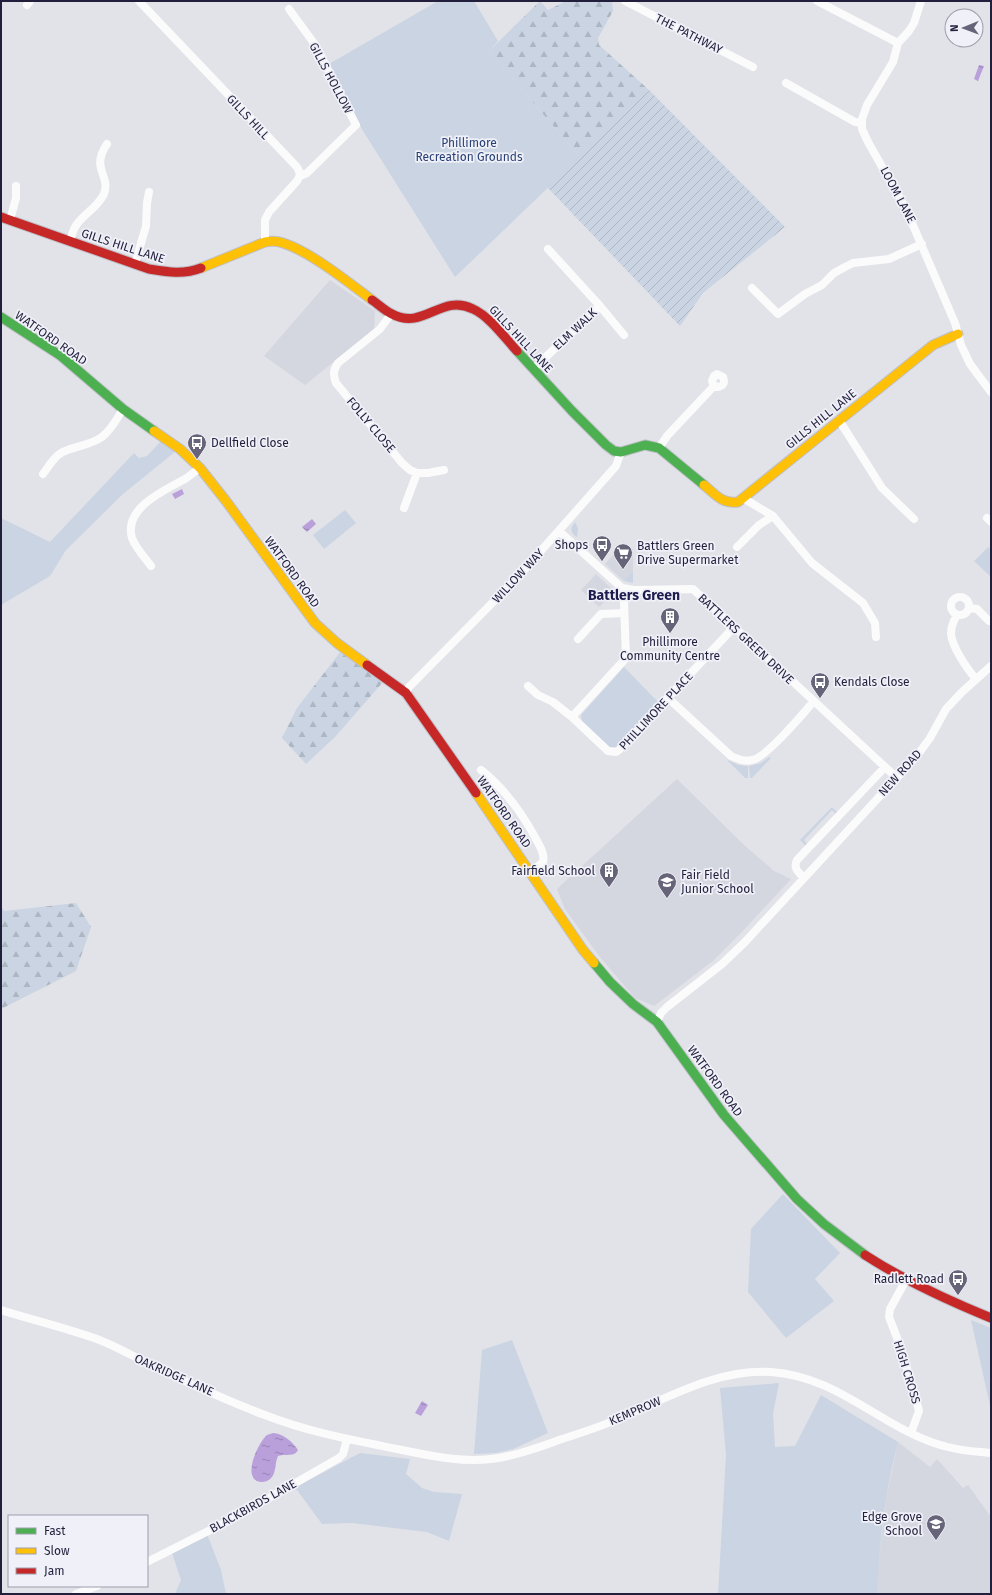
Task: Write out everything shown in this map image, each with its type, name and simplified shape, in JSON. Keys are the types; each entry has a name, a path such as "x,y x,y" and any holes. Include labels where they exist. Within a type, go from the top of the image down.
{"main road":[{"name":"GILLS HILL LANE","path":"6,219 160,272 183,273 265,242 284,242 308,255 356,287 391,314 400,318 424,316 444,306 470,306 483,315 572,411 606,445 614,451 621,452"},
{"name":"WATFORD ROAD","path":"1,317 61,356 123,410 180,449 200,468 226,501 315,623 337,643 406,693 587,955 610,982 633,1004 657,1022 724,1115 776,1176 797,1199 824,1224 853,1247 906,1280"},
{"name":"GILLS HILL LANE","path":"659,448 722,500 734,504 932,345 958,334"},
{"path":"621,452 645,445 659,448"},
{"path":"906,1280 991,1318"}],"street":[{"name":"GILLS HILL","path":"139,1 297,167 300,176"},
{"name":"THE PATHWAY","path":"625,1 753,67"},
{"path":"818,1 898,43"},
{"path":"786,83 861,124 867,105 893,62 898,43 909,31 921,1"},
{"name":"GILLS HOLLOW","path":"289,9 316,46 356,125 307,173 300,176"},
{"name":"LOOM LANE","path":"861,124 868,142 900,197 922,244 955,323 961,345 970,364 991,392"},
{"path":"70,241 77,223 96,205 104,192 105,185 100,159 101,153 107,144"},
{"path":"265,242 265,220 269,212 300,176"},
{"path":"6,219 16,198 16,186"},
{"path":"135,264 146,226 149,192"},
{"path":"752,288 778,314 805,294 822,284 834,273 849,265 857,262 889,259 922,244"},
{"name":"ELM WALK","path":"548,249 600,306 624,335"},
{"name":"ELM WALK","path":"533,369 600,306"},
{"name":"FOLLY CLOSE","path":"391,314 380,329 338,363 334,372 336,383 402,463 417,473"},
{"path":"659,448 667,436 714,386"},
{"path":"43,474 60,454 103,437 123,410"},
{"path":"839,420 882,488 914,519"},
{"name":"WILLOW WAY","path":"406,693 409,687 516,580 616,466 621,452"},
{"path":"151,566 133,539 131,526 133,518 143,506 162,490 186,478 200,468"},
{"path":"404,508 417,473 428,473 444,470"},
{"path":"743,498 773,516 812,563 863,603 875,623 876,637"},
{"path":"736,547 760,525 773,516"},
{"path":"559,531 618,585 627,589 624,602 626,658 572,717"},
{"name":"BATTLERS GREEN DRIVE","path":"627,589 692,589 897,778"},
{"path":"960,597 966,599 968,601 969,608 966,613 960,616 957,615 952,612 950,606 954,599 960,597"},
{"path":"969,608 977,609 989,621"},
{"path":"578,639 601,614 624,613"},
{"path":"957,615 951,628 951,636 962,660 976,679"},
{"name":"PHILLIMORE PLACE","path":"528,686 538,695 553,702 572,717 608,751 616,752 734,627"},
{"name":"NEW ROAD","path":"657,1022 661,1013 666,1007 722,964 745,942 924,747 946,709 962,692 991,666"},
{"path":"668,698 731,756 744,761 752,760 764,754 814,701"},
{"name":"NEW ROAD","path":"804,878 796,870 795,864 797,860 884,767"},
{"name":"WATFORD ROAD","path":"481,770 491,778 524,816 543,853 543,862 531,872"},
{"name":"HIGH CROSS","path":"906,1280 890,1309 889,1317 901,1348 919,1411 912,1433"},
{"name":"OAKRIDGE LANE","path":"1,1310 98,1340 167,1373 263,1415 308,1430 347,1439"},
{"name":"KEMPROW","path":"347,1439 433,1456 473,1460 489,1459 526,1452 586,1431 623,1417 696,1384 717,1377 757,1372 792,1375 822,1384 844,1394 912,1433"},
{"path":"912,1433 956,1450 991,1453"},
{"name":"BLACKBIRDS LANE","path":"148,1561 236,1517 339,1458 343,1454 347,1439"},
{"path":"76,1594 94,1587"}],"shaded area":[{"path":"330,280 375,311 374,329 305,385 264,356"},
{"path":"624,542 633,549 633,571 624,581 605,564"},
{"path":"596,574 615,592 599,607 581,590"},
{"name":"Fair Field Junior School","path":"677,779 744,845 774,871 791,879 714,960 654,1006 635,998 599,956 565,909 557,889"},
{"name":"Edge Grove School","path":"898,1442 930,1467 937,1459 963,1488 968,1485 991,1517 991,1594 877,1594 878,1565 886,1500"}],"green space":[{"name":"Phillimore Recreation Grounds","path":"438,1 474,1 498,41 489,51 580,157 455,277 363,131 329,64"},
{"path":"540,1 548,10 566,1 612,1 613,11 598,38 599,45 649,90 580,157 489,51"},
{"path":"649,90 785,227 703,293 680,326 547,187"},
{"path":"162,440 176,451 123,494 66,550 50,576 1,605 1,518 50,542 134,453 139,458 147,456"},
{"path":"345,510 356,523 324,549 313,535"},
{"path":"575,522 578,528 577,537 573,534 572,530"},
{"path":"988,547 991,550 991,577 974,561"},
{"path":"633,571 633,583 624,581"},
{"path":"341,651 383,682 335,737 306,764 282,738 297,708"},
{"path":"624,667 659,703 616,747 609,747 582,721 581,715"},
{"path":"769,757 771,758 752,778 750,778 749,766 761,763"},
{"path":"726,759 738,765 748,766 748,778 745,778"},
{"path":"832,807 838,813 836,814 832,810 804,840 808,845 806,846 800,840"},
{"path":"76,903 91,927 76,971 1,1009 1,906 4,911"},
{"path":"783,1194 840,1253 815,1279 834,1301 786,1338 748,1292 751,1229"},
{"path":"971,1320 991,1328 991,1410"},
{"path":"512,1340 548,1433 513,1449 495,1453 474,1454 482,1350"},
{"path":"779,1383 773,1414 775,1447 795,1446 821,1395 898,1442 883,1517 877,1594 718,1594 726,1455 720,1388"},
{"path":"360,1453 410,1459 406,1474 422,1488 434,1492 462,1494 449,1541 427,1532 352,1523 322,1524 297,1490 292,1489"},
{"path":"207,1534 221,1570 226,1594 175,1594 181,1580 172,1553"}],"water":[{"path":"979,65 984,66 978,81 974,79"},
{"path":"182,489 184,494 175,499 172,494"},
{"path":"312,519 316,524 307,532 302,527"},
{"path":"422,1401 428,1405 421,1416 415,1413"},
{"path":"273,1433 287,1438 298,1450 292,1455 278,1456 272,1477 267,1481 261,1482 255,1480 252,1475 253,1460 264,1439 267,1435"}],"traffic: fast":[{"path":"1,317 61,356 123,409 154,431"},
{"path":"517,351 572,411 614,451 621,452 645,445 659,448 704,485"},
{"path":"594,963 610,982 633,1004 657,1022 724,1115 797,1199 824,1224 865,1255"}],"traffic: slow":[{"path":"201,268 265,242 278,242 294,247 317,260 372,300"},
{"path":"704,485 723,500 728,502 738,502 933,345 958,334"},
{"path":"154,431 180,449 200,468 226,501 315,623 337,643 367,665"},
{"path":"476,793 583,950 594,963"}],"traffic: jam":[{"path":"1,217 149,269 169,272 188,272 201,268"},
{"path":"372,300 389,313 403,318 414,318 451,305 462,305 479,312 491,322 517,351"},
{"path":"367,665 406,693 476,793"},
{"path":"865,1255 926,1290 991,1318"}],"place":[{"name":"Dellfield Close","path":"197,460"},
{"name":"Shops","path":"602,562"},
{"name":"Battlers Green Drive Supermarket","path":"623,570"},
{"name":"Phillimore Community Centre","path":"670,634"},
{"name":"Kendals Close","path":"820,699"},
{"name":"Fairfield School","path":"609,888"},
{"name":"Fair Field Junior School","path":"667,899"},
{"name":"Radlett Road","path":"958,1296"},
{"name":"Edge Grove School","path":"936,1541"}],"district":[{"name":"Battlers Green","path":"634,595"}]}
